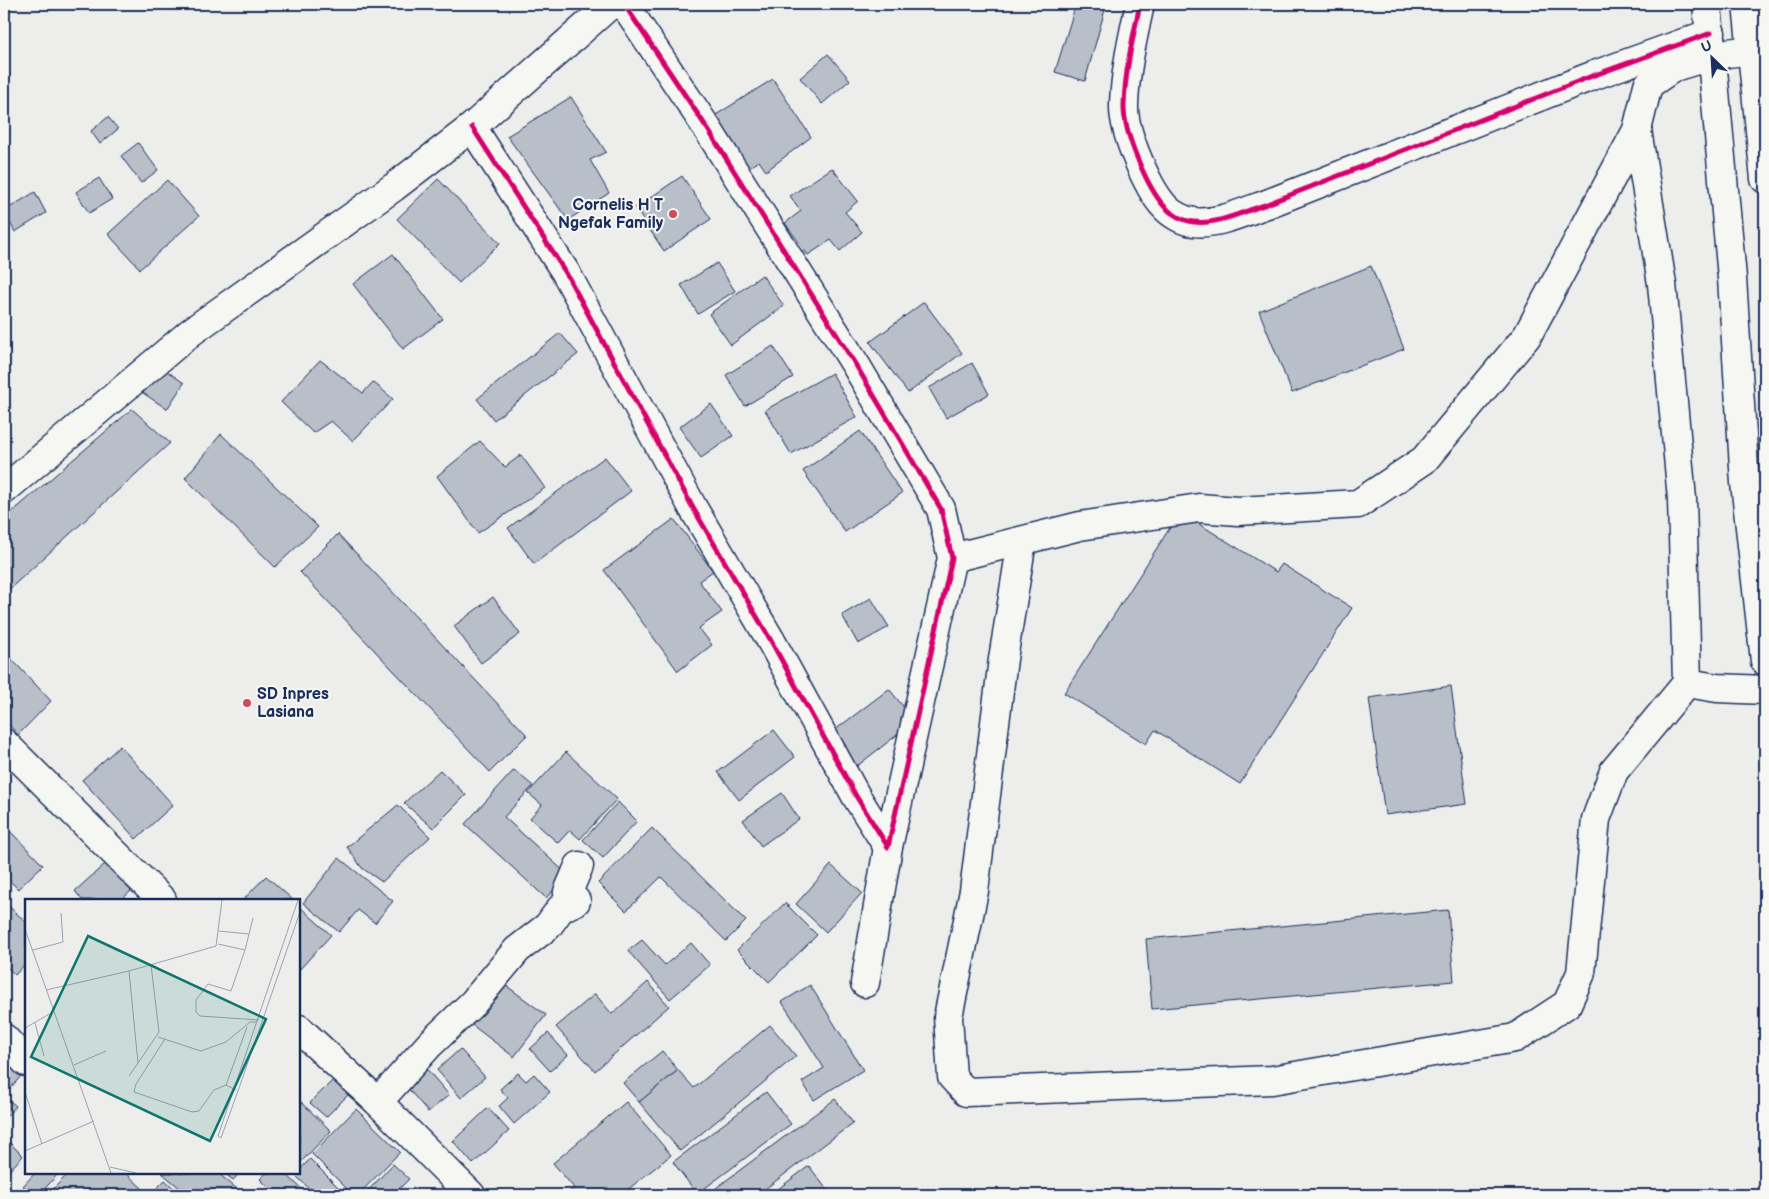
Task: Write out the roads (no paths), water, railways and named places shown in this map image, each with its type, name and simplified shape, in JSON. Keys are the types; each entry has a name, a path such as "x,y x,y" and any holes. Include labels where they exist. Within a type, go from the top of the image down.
{"street":[{"path":"4,490 191,332 394,187 472,126 611,4"},
{"path":"624,4 707,128 917,466 941,509 952,558 888,847 865,983"},
{"path":"1140,4 1129,59 1124,106 1126,123 1150,186 1164,206 1176,216 1194,222 1217,220 1267,204 1512,107 1712,44 1751,50"},
{"path":"1707,4 1732,278 1745,483 1765,661"},
{"path":"1747,4 1765,179"},
{"path":"952,558 1080,526 1199,508 1238,510 1358,504 1424,460 1527,336 1637,130 1648,85 1712,44"},
{"path":"472,126 566,273 693,508 770,639 856,796 888,847"},
{"path":"1022,541 1003,659 974,891 948,1017 952,1078 966,1092 1272,1080 1515,1038 1567,1004 1581,973 1596,819 1611,779 1626,754 1687,683 1679,469 1662,284 1637,130"},
{"path":"1687,683 1717,688 1765,690"},
{"path":"4,746 161,899"},
{"path":"378,1102 430,1044 473,1003 517,950 548,926 561,908 576,901 568,892 579,866"},
{"path":"300,1030 378,1102 471,1195"},
{"path":"4,1038 25,1061"}],"place":[{"name":"Cornelis H T Ngefak Family","path":"673,214"},
{"name":"SD Inpres Lasiana","path":"247,703"}]}
